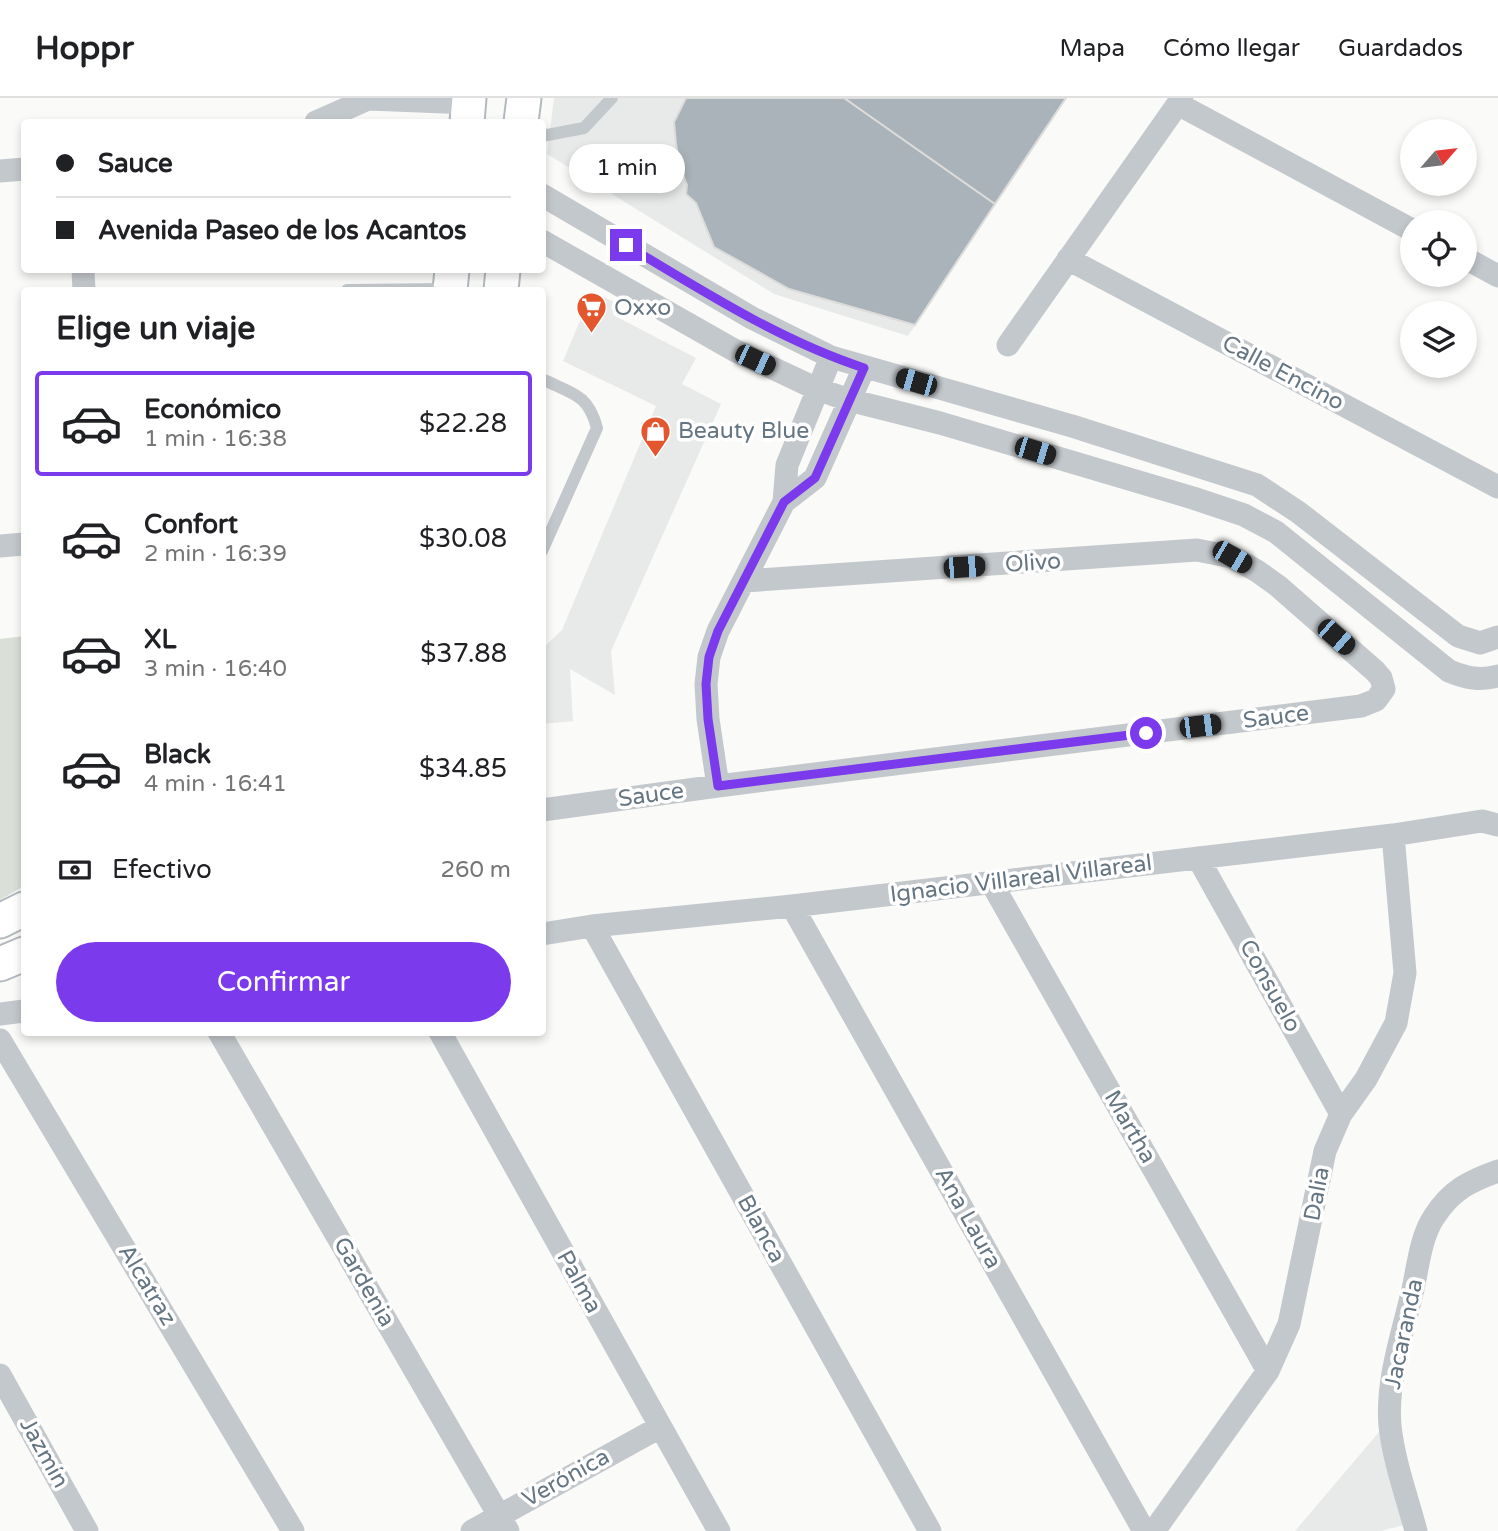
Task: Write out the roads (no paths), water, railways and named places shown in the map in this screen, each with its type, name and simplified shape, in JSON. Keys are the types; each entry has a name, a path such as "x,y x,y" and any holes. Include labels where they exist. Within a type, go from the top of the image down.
{"main road":[{"path":"520,119 524,98"},
{"path":"0,921 21,910"},
{"path":"0,964 21,955"}],"street":[{"path":"323,119 368,99 468,108"},
{"path":"1008,345 1180,101 1400,223"},
{"path":"0,171 21,169"},
{"path":"546,197 688,283 785,336 831,357 1072,426 1257,485 1298,512 1458,636 1480,643 1498,637"},
{"path":"546,243 734,350 817,389 940,423 1244,515 1276,532 1449,671 1464,678 1498,676"},
{"name":"Calle Encino","path":"1068,259 1498,487"},
{"path":"1477,265 1498,276"},
{"path":"670,315 688,283"},
{"path":"718,786 708,719 708,671 718,631 784,502 787,465 831,357"},
{"path":"784,502 815,478 864,368"},
{"path":"0,546 21,544"},
{"name":"Olivo","path":"744,582 1197,551 1232,557 1278,586 1375,671 1383,683 1381,695"},
{"name":"Sauce","path":"546,809 1361,706 1381,695"},
{"name":"Ignacio Villareal Villareal","path":"546,933 1393,835 1482,821 1498,825"},
{"name":"Dalia","path":"1154,1531 1268,1371 1289,1324 1325,1151 1342,1114 1385,1046 1396,1023 1403,996 1405,973 1393,835"},
{"name":"Consuelo","path":"1198,858 1342,1114"},
{"name":"Martha","path":"991,882 1268,1371"},
{"name":"Ana Laura","path":"792,906 1144,1531"},
{"name":"Blanca","path":"592,926 930,1531"},
{"path":"0,1014 21,1011"},
{"name":"Gardenia","path":"221,1036 504,1523"},
{"name":"Palma","path":"442,1036 719,1531"},
{"name":"Alcatraz","path":"0,1040 293,1531"},
{"name":"Jacaranda","path":"1416,1531 1395,1455 1390,1426 1395,1364 1421,1251 1433,1219 1446,1201 1469,1181 1498,1171"},
{"name":"Jazmín","path":"0,1376 87,1531"},
{"name":"Verónica","path":"472,1531 504,1523 660,1427"}],"lane":[{"path":"546,135 584,128 612,98"},
{"path":"392,287 451,283"},
{"path":"546,381 584,400 593,411 597,428 546,542"}],"place":[{"name":"Oxxo","path":"591,335"},
{"name":"Beauty Blue","path":"655,458"}]}
